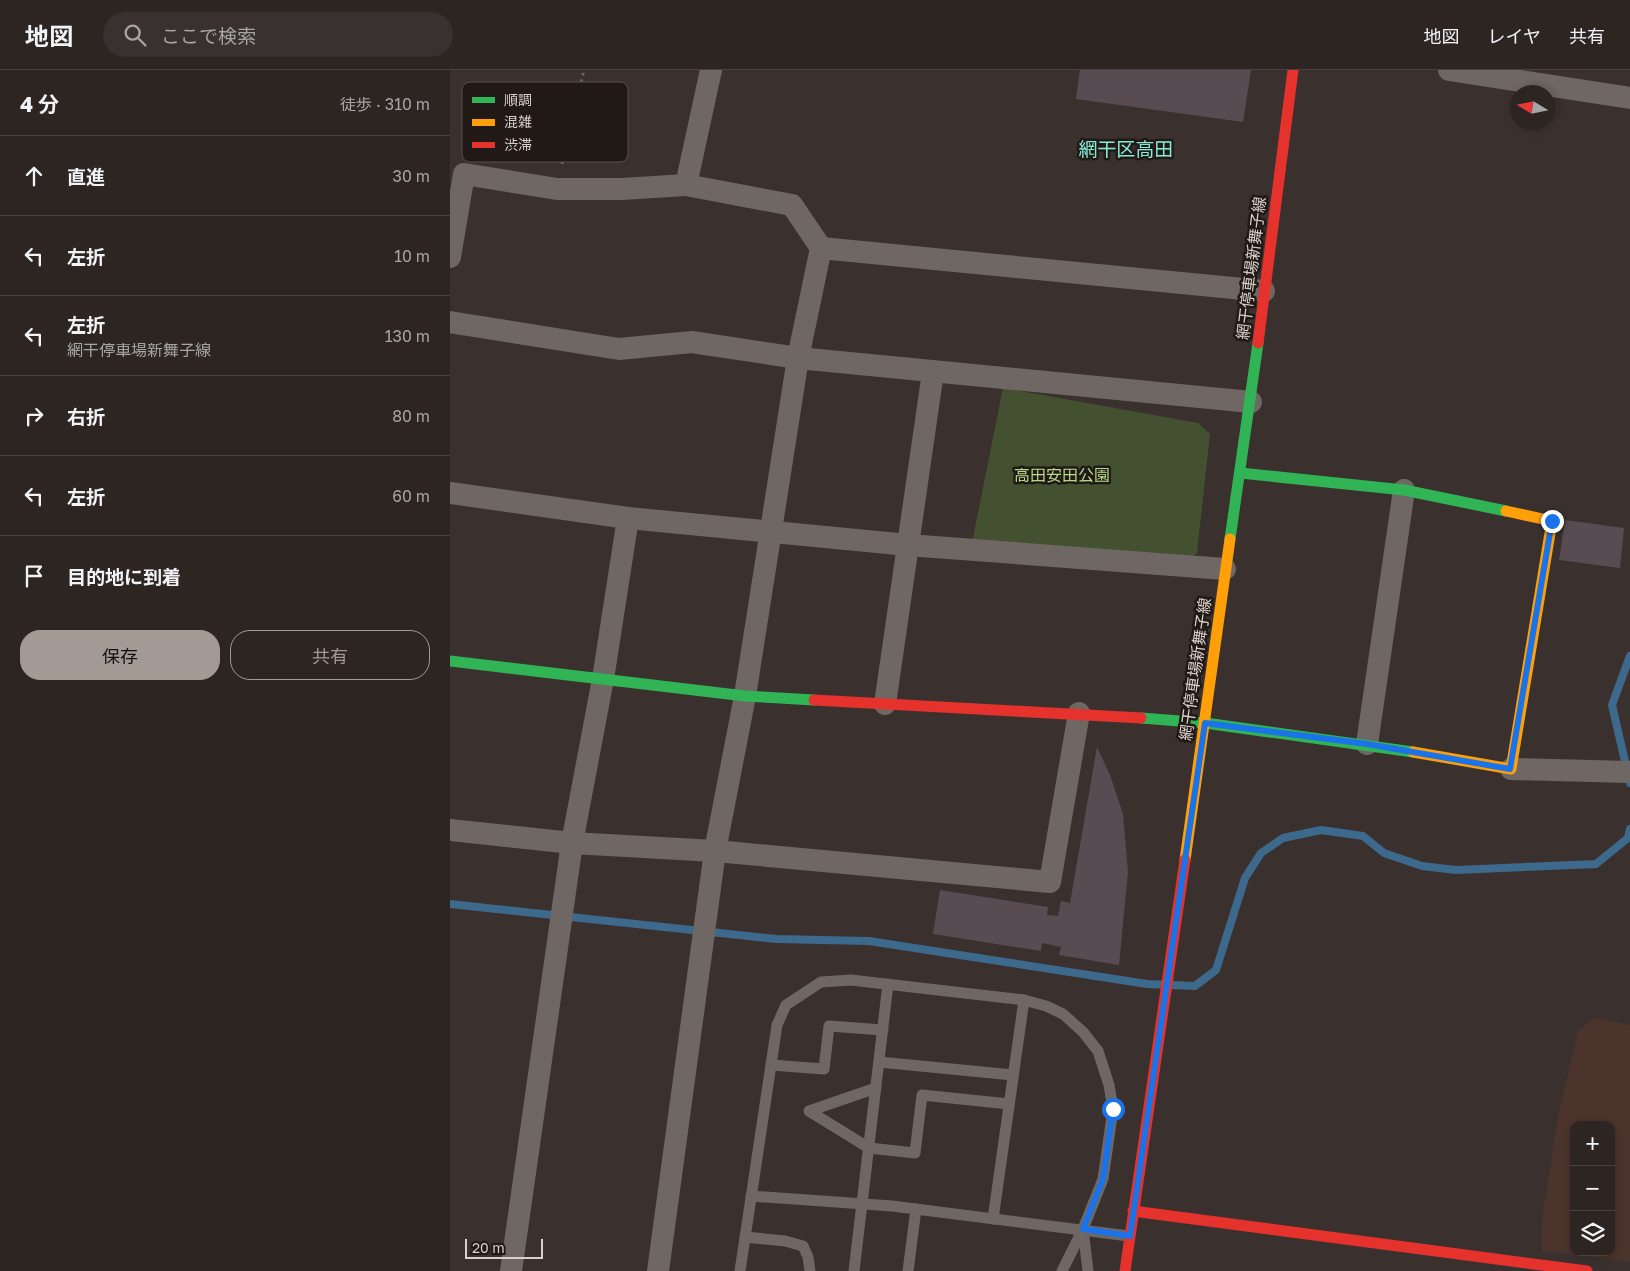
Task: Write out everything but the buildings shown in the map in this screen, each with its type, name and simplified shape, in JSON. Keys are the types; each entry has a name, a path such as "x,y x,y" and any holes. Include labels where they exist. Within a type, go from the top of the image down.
{"street":[{"path":"686,185 711,70"},
{"name":"網干停車場新舞子線","path":"1125,1271 1205,723 1225,569 1251,402 1293,70"},
{"path":"1449,70 1630,98"},
{"path":"450,257 457,174 557,189 686,185 792,205 820,248 798,358 745,696 715,850 658,1271"},
{"path":"820,248 1264,291"},
{"path":"450,322 619,348 692,342 798,358 1251,402"},
{"path":"884,704 933,372"},
{"path":"1240,473 1404,490 1552,521 1510,769"},
{"path":"1367,744 1404,490"},
{"path":"450,492 628,518 908,545 1225,569"},
{"path":"512,1271 572,843 603,679 628,518"},
{"path":"450,661 745,696 1079,714 1205,723 1367,744 1510,769 1630,772"},
{"path":"450,830 572,843 715,850 1050,882 1079,714"},
{"path":"1133,1211 1587,1271"}],"lane":[{"path":"740,1271 777,1025 786,1004 821,982 851,980 1024,1000 1046,1006 1063,1014 1083,1032 1098,1051 1110,1085 1113,1109 1103,1179 1083,1229 1062,1271"},
{"path":"854,1271 888,984"},
{"path":"993,1219 1024,1000"},
{"path":"771,1065 824,1069 829,1026 883,1030"},
{"path":"879,1062 1013,1076"},
{"path":"876,1088 809,1110 869,1148 916,1153 922,1095 1009,1104"},
{"path":"751,1196 916,1209 1130,1236"},
{"path":"908,1271 916,1209"},
{"path":"1083,1229 1088,1271"},
{"path":"745,1237 785,1241 803,1246 808,1257 810,1271"}],"path":[{"path":"557,189 563,162"}],"shaded area":[{"path":"1595,1018 1630,1025 1630,1262 1582,1256 1615,1256 1615,1121 1570,1121 1570,1254 1542,1251 1542,1218 1558,1117 1578,1031"}],"green space":[{"name":"高田安田公園","path":"1003,388 1198,423 1210,434 1197,553 1188,559 972,543"}],"waterway":[{"path":"1630,656 1612,705 1630,783"},
{"path":"450,904 776,939 869,941 1147,984 1195,986 1216,970 1245,878 1261,853 1283,838 1321,830 1363,836 1384,853 1422,866 1456,870 1596,864 1628,838 1630,829"}],"traffic: fast":[{"path":"1230,539 1258,343"},
{"path":"1240,473 1404,490 1506,511"},
{"path":"450,661 745,696 814,700"},
{"path":"1141,718 1205,723 1413,752"}],"traffic: slow":[{"path":"1413,752 1511,769 1552,521 1506,511"},
{"path":"1185,860 1230,539"}],"traffic: jam":[{"path":"1258,343 1293,70"},
{"path":"814,700 1141,718"},
{"path":"1125,1271 1185,860"},
{"path":"1133,1211 1587,1271"}],"district":[{"name":"網干区高田","path":"1126,149"}],"route":[{"path":"1113,1109 1103,1179 1083,1229 1130,1236 1205,723 1367,744 1510,769 1552,521"}]}
